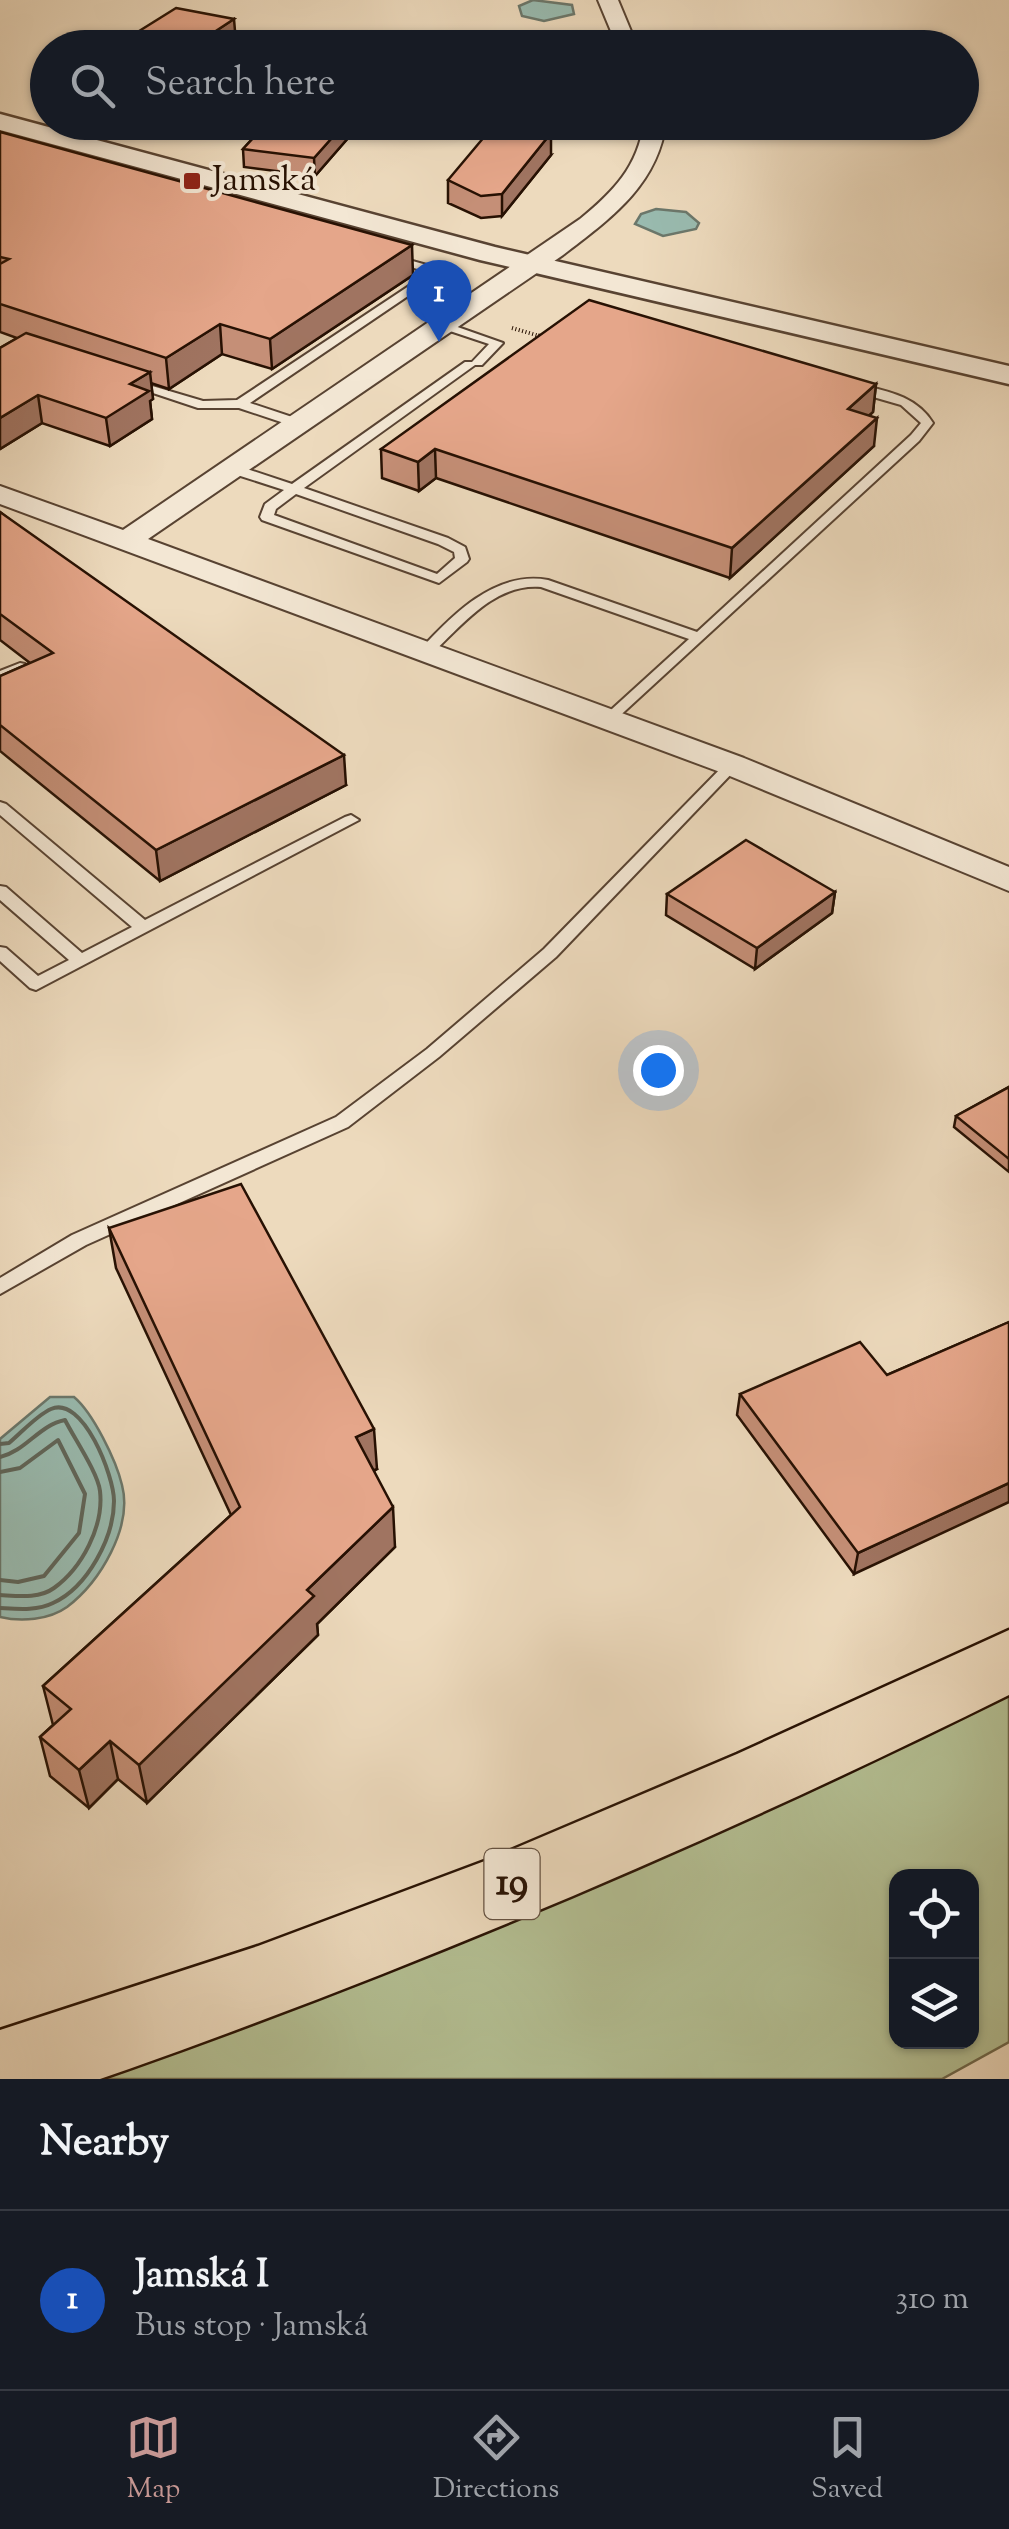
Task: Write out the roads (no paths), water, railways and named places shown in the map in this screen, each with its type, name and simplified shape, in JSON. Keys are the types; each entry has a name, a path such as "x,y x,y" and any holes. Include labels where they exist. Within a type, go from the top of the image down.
{"main road":[{"name":"19","path":"0,2071 357,1946 601,1849 1009,1661"}],"street":[{"path":"608,0 620,30"},
{"path":"0,122 30,131"},
{"path":"62,140 236,191 1009,374"},
{"path":"126,541 536,265 613,204 643,168 652,140"},
{"path":"0,494 732,765 1009,880"}],"lane":[{"path":"240,404 430,276 430,270 424,266 386,256"},
{"path":"233,469 294,489 443,541 460,550 462,559 439,579 267,517 270,507 294,489 498,344 445,326"},
{"path":"111,378 202,405 240,404 300,424"},
{"path":"608,719 916,438 927,422 922,412 904,402 831,380"},
{"path":"425,652 500,588 522,580 543,583 699,638"},
{"path":"0,676 20,667"},
{"path":"0,1288 79,1240 342,1122 433,1053 550,953 732,765"},
{"path":"0,807 144,928"},
{"path":"0,952 36,984 351,820"},
{"path":"0,891 81,961"}],"water":[{"path":"533,0 572,5 574,14 544,21 522,16 519,6"},
{"path":"656,209 686,212 699,223 696,229 663,236 635,224 641,214"},
{"path":"50,1397 74,1397 96,1425 122,1485 123,1518 102,1568 67,1607 35,1619 0,1617 0,1439"}],"place":[{"name":"Jamská","path":"192,181"},
{"name":"Jamská I","path":"439,342"}]}
